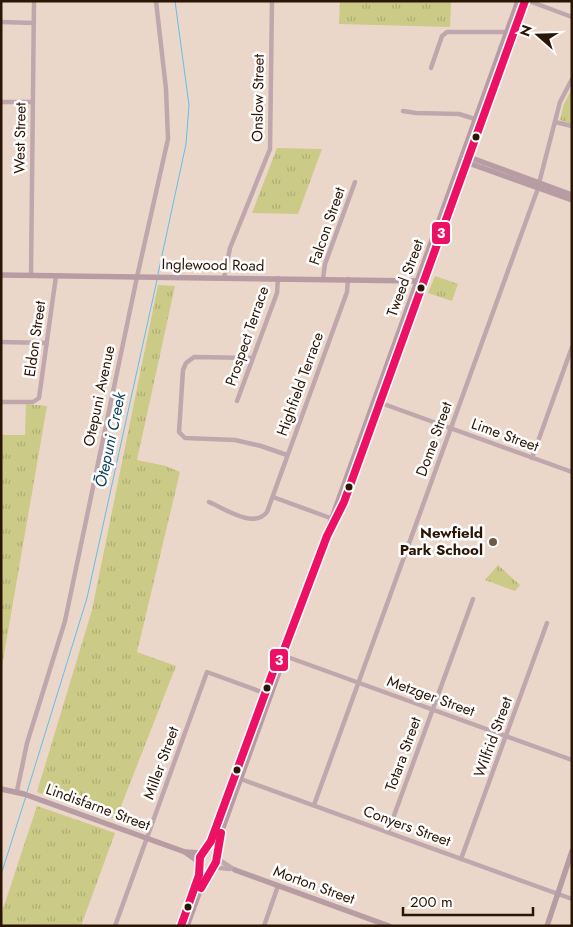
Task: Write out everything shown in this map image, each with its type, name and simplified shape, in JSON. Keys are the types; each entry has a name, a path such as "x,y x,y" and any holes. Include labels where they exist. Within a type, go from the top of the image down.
{"main road":[{"name":"Tweed Street","path":"465,159 475,119 518,1"},
{"name":"Tweed Street","path":"216,858 217,844 238,778 268,694 280,669 282,655 525,1"},
{"path":"465,159 572,195"},
{"path":"538,185 572,200"},
{"name":"Inglewood Road","path":"1,275 421,281"},
{"name":"Tweed Street","path":"203,853 211,841 238,778"},
{"name":"Lindisfarne Street","path":"1,789 31,796 185,852 199,862"},
{"path":"546,926 572,851"},
{"name":"Lindisfarne Street","path":"185,852 203,853"},
{"path":"181,926 199,875 199,862 203,853 210,852 216,858 204,880 187,926"},
{"path":"199,862 204,868 212,868"},
{"name":"Morton Street","path":"233,869 389,926"}],"street":[{"name":"West Street","path":"31,275 34,1"},
{"name":"Otepuni Avenue","path":"17,792 27,743 65,621 168,139 166,89 156,1"},
{"name":"Onslow Street","path":"224,278 230,248 270,149 272,1"},
{"path":"529,1 572,17"},
{"path":"1,22 34,23"},
{"path":"431,68 442,36 447,32 507,32"},
{"name":"Dome Street","path":"314,805 538,185 560,102 572,80"},
{"path":"1,102 33,102"},
{"path":"403,111 459,114 482,121"},
{"path":"554,122 572,126"},
{"name":"Falcon Street","path":"323,279 325,264 355,182"},
{"name":"Eldon Street","path":"1,402 33,402 39,398 56,276"},
{"name":"Prospect Terrace","path":"238,401 277,293 278,278"},
{"name":"Highfield Terrace","path":"209,502 239,515 256,519 264,516 273,498 347,292 348,279"},
{"path":"1,342 47,343"},
{"path":"532,458 572,347"},
{"path":"253,358 190,358 183,370 179,432 183,437 189,439 235,440 261,446 287,456"},
{"name":"Lime Street","path":"377,402 572,472"},
{"path":"273,498 334,519"},
{"name":"Totara Street","path":"388,832 473,599"},
{"name":"Wilfrid Street","path":"462,859 547,623"},
{"name":"Metzger Street","path":"282,655 572,760"},
{"name":"Miller Street","path":"115,926 208,672 268,694"},
{"name":"Conyers Street","path":"238,778 572,899"},
{"name":"Morton Street","path":"216,858 233,869"},
{"name":"Morton Street","path":"212,868 233,869"},
{"path":"264,926 278,886"}],"green space":[{"path":"340,1 461,1 451,2 450,27 339,24"},
{"path":"572,89 572,124 560,120 564,104"},
{"path":"277,148 322,149 298,214 252,213"},
{"path":"435,276 458,284 452,301 428,293"},
{"path":"158,285 175,286 137,460 166,466 180,472 137,652 176,666 116,819 37,792 92,610"},
{"path":"26,404 47,406 1,672 1,435 25,435"},
{"path":"498,565 520,585 515,591 485,580"},
{"path":"37,806 115,833 81,926 1,926 1,915"}],"waterway":[{"name":"Ōtepuni Creek","path":"158,274 186,144 189,105 175,1"},
{"name":"Ōtepuni Creek","path":"27,792 87,598 157,280"},
{"name":"Ōtepuni Creek","path":"1,875 26,796"}],"transit line":[{"name":"3","path":"181,926 199,875 200,857 211,841 273,672 282,655 327,536 344,502 525,1"},
{"name":"3","path":"201,888 216,862 221,833"}],"place":[{"name":"Newfield Park School","path":"493,542"}]}
